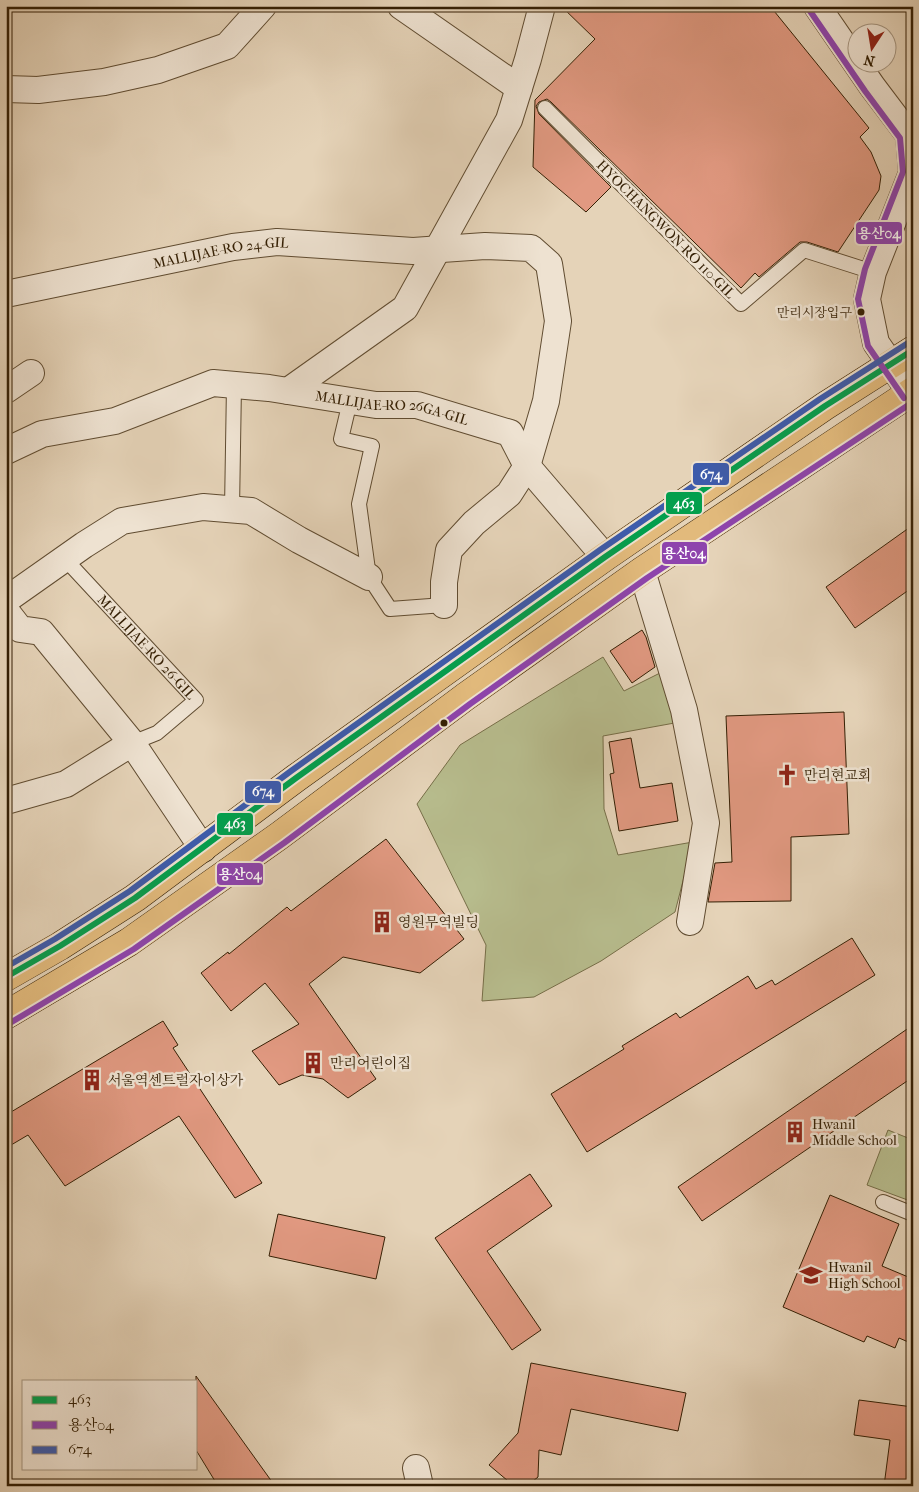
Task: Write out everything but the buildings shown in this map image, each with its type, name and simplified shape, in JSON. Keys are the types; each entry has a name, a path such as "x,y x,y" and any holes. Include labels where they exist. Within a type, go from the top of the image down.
{"main road":[{"path":"6,977 60,946 134,898 320,761 604,557 825,406 902,357"},
{"path":"6,1015 129,942 279,836 465,697 642,571 912,392"}],"street":[{"path":"6,89 38,90 104,82 158,70 227,46 263,6"},
{"path":"401,6 519,88"},
{"path":"288,391 405,308 439,250 509,120 542,6"},
{"path":"817,6 909,136 912,173 873,272 867,299 876,343 902,357 912,392"},
{"name":"MALLIJAE-RO 24-GIL","path":"6,294 233,247 278,242 413,251 485,246 532,248 549,264 558,321 546,401 527,466 509,494 474,523 450,550 444,582 444,605"},
{"path":"6,390 31,373"},
{"name":"MALLIJAE-RO 26GA-GIL","path":"6,450 42,434 115,421 213,383 288,391 376,405 417,405 510,433 527,466"},
{"path":"527,466 604,557"},
{"path":"6,600 122,520 204,508 251,510 299,540 369,577"},
{"path":"642,571 684,710 706,823 690,922"},
{"path":"6,610 20,629 41,632 132,743 203,849"},
{"path":"6,801 66,784 132,743"}],"lane":[{"name":"HYOCHANGWON-RO 110-GIL","path":"545,108 741,304 804,250 873,272"},
{"path":"232,509 234,385"},
{"path":"350,401 341,439 372,446 359,504 369,577 390,609 444,605"},
{"name":"MALLIJAE-RO 26-GIL","path":"65,559 196,700 157,733 132,743"},
{"path":"883,1202 913,1214"}],"green space":[{"path":"603,657 624,691 662,672 680,722 603,736 604,809 618,855 693,842 675,912 601,961 534,997 482,1001 486,945 417,804 460,745"},
{"path":"888,1130 913,1140 913,1202 867,1185"}],"transit line":[{"name":"용산04","path":"810,11 900,138 903,172 865,269 858,299 868,346 904,398"},
{"name":"674","path":"6,967 55,939 130,891 291,771 600,550 820,399 908,343"},
{"name":"463","path":"6,977 60,946 135,898 296,778 605,557 825,406 913,350"},
{"name":"용산04","path":"10,1023 134,949 284,843 470,704 647,578 913,402"}],"place":[{"name":"만리시장입구","path":"861,312"},
{"name":"만리현교회","path":"787,775"},
{"name":"영원무역빌딩","path":"382,922"},
{"name":"만리어린이집","path":"313,1063"},
{"name":"서울역센트럴자이상가","path":"92,1080"},
{"name":"Hwanil Middle School","path":"795,1132"},
{"name":"Hwanil High School","path":"811,1275"}]}
